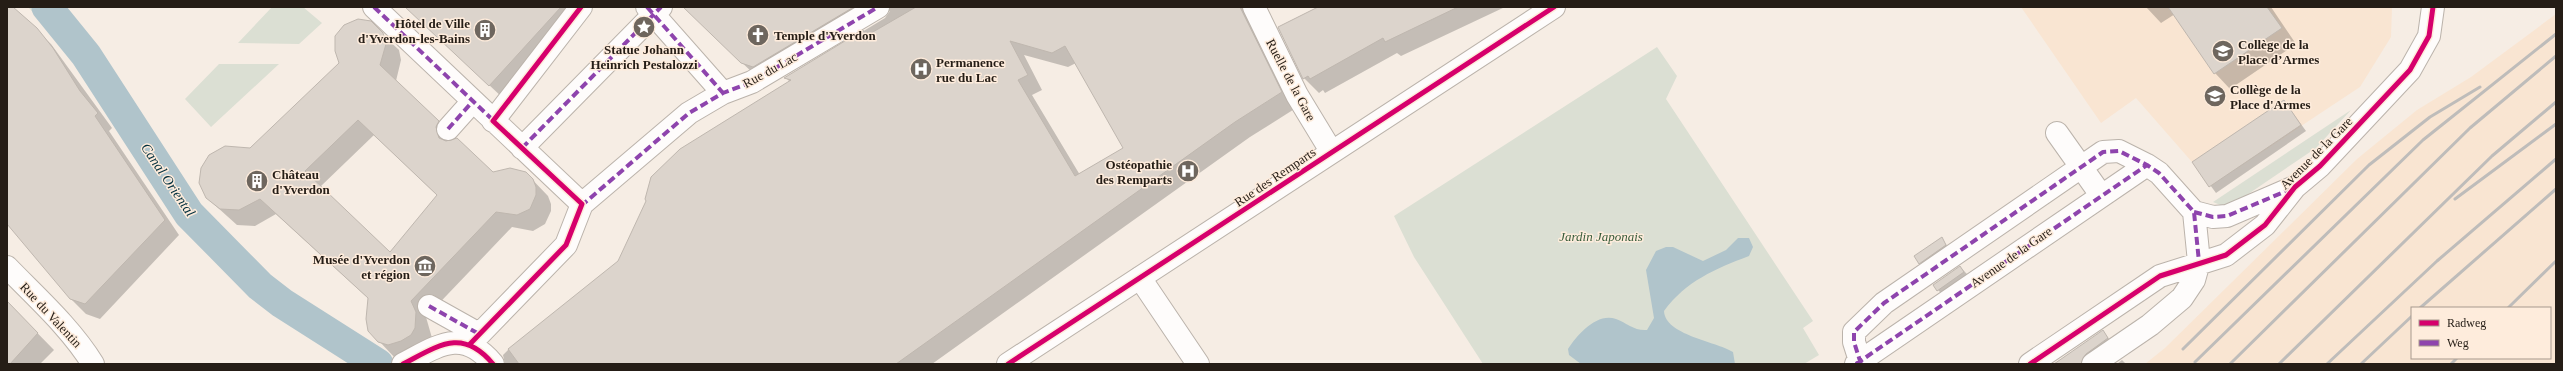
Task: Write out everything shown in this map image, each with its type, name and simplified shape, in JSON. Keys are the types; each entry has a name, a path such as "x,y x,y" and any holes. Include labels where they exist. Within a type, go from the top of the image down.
{"street":[{"path":"374,7 582,204 566,245 475,339 449,342 412,360"},
{"path":"493,121 581,7"},
{"name":"Rue du Lac","path":"582,204 689,113 723,93 752,82 878,7"},
{"name":"Ruelle de la Gare","path":"1254,7 1297,95 1331,151"},
{"name":"Rue des Remparts","path":"1008,364 1254,204 1331,151 1554,7"},
{"name":"Avenue de la Gare","path":"2030,364 2160,276 2199,262 2226,255 2265,225 2295,187 2320,166 2410,70 2429,36 2433,7"},
{"path":"522,148 654,10 723,93"},
{"path":"448,129 473,102"},
{"path":"2057,133 2101,195"},
{"path":"1859,363 1854,342 1854,332 1884,303 2103,152 2119,151 2160,173 2194,212 2199,262 2194,280 2182,298 2150,325 2093,364"},
{"name":"Avenue de la Gare","path":"1859,363 2146,165"},
{"name":"Avenue de la Gare","path":"2194,212 2213,217 2227,216 2295,187"},
{"name":"Rue du Valentin","path":"7,267 70,332 93,364"},
{"path":"1140,278 1198,364"},
{"path":"430,306 475,339 493,364"}],"shaded area":[{"name":"Collège de la Place d'Armes","path":"2021,7 2392,7 2391,37 2360,87 2209,187 2192,162 2136,98 2101,123"},
{"path":"2556,14 2556,364 2145,364 2165,348 2357,159 2417,110 2471,77"},
{"path":"1738,238 1749,238 1753,247 1749,256 1702,277 1682,292 1664,311 1667,319 1673,326 1682,332 1733,352 1735,364 1581,364 1569,355 1568,349 1577,337 1588,326 1602,319 1616,319 1634,328 1647,330 1654,318 1646,270 1656,251 1666,247 1673,247 1703,261 1726,250"}],"green space":[{"path":"28,7 38,7 54,24 43,23"},
{"path":"272,7 303,7 322,23 299,44 238,43"},
{"name":"Jardin Japonais","path":"1657,47 1677,76 1666,99 1813,321 1803,328 1819,355 1804,364 1483,364 1414,257 1394,216"},
{"path":"219,64 279,64 211,127 185,99"},
{"path":"2351,110 2316,148 2235,203 2223,206 2213,202"}],"building":[{"path":"7,7 13,7 37,28 53,48 80,91 98,113 95,116 165,220 85,304 70,299 7,224"},
{"name":"Hôtel de Ville d'Yverdon-les-Bains","path":"405,7 561,7 489,86"},
{"name":"Temple d'Yverdon","path":"683,7 852,8 753,67 741,63"},
{"path":"916,7 1240,7 1282,92 1235,122 896,364 519,364 508,349 618,261 646,201 645,199 651,177 680,149 791,80 784,78 863,30 866,36","holes":["1010,41 1052,53 1065,46 1123,148 1075,176 1018,80 1028,75"]},
{"path":"1318,7 1458,7 1385,42 1383,38 1310,79 1308,76 1303,79 1278,27"},
{"name":"Collège de la Place d’Armes","path":"2168,7 2267,7 2282,28 2214,74"},
{"name":"Château d'Yverdon","path":"358,19 371,21 383,33 386,44 380,65 439,121 436,127 439,138 446,141 457,138 493,172 510,168 526,172 533,179 536,187 536,195 530,209 517,215 496,212 411,301 416,312 415,328 411,335 401,341 388,345 378,342 368,331 366,319 368,298 260,199 239,210 220,209 206,198 199,183 201,168 209,155 225,146 250,148 339,63 335,51 335,36 344,25","holes":["358,120 437,195 390,252 305,171"]},
{"path":"2284,100 2301,125 2209,187 2192,162"},
{"path":"1942,237 1946,245 1919,264 1914,256"},
{"path":"1960,266 1964,272 1937,291 1933,285"},
{"path":"7,301 38,333 10,364 7,364"},
{"path":"2103,330 2108,338 2086,354 2081,364 2054,364"}],"waterway":[{"name":"Canal Oriental","path":"47,7 86,55 189,214 260,286 282,303 378,364"}],"railway":[{"path":"2195,362 2423,140 2556,34"},
{"path":"2230,364 2470,128 2556,56"},
{"path":"2183,349 2369,165 2430,117 2480,87"},
{"path":"2279,364 2492,156 2556,102"},
{"path":"2455,199 2556,124"},
{"path":"2327,364 2437,261 2556,159"},
{"path":"2421,307 2556,189"},
{"path":"2509,307 2556,261"},
{"path":"2361,364 2411,317"},
{"path":"2451,364 2456,359"}],"marked path":[{"path":"374,7 496,123"},
{"path":"647,7 723,93"},
{"path":"522,148 661,7"},
{"path":"581,206 689,113 723,93 752,82 878,7"},
{"path":"448,129 473,101"},
{"path":"1861,364 1854,342 1854,332 1884,303 2103,152 2119,151 2147,165 2159,173 2194,212 2199,262"},
{"path":"1856,364 2147,165"},
{"path":"2194,212 2213,217 2227,216 2291,189"},
{"path":"429,306 479,334"}],"cycle path":[{"path":"470,344 566,245 582,204 493,121 581,7"},
{"path":"1008,364 1554,7"},
{"path":"2030,364 2160,276 2226,255 2265,225 2295,187 2320,166 2410,70 2429,36 2433,7"},
{"path":"403,364 427,351 450,343 460,343 471,346 482,353 493,364"}],"place":[{"name":"Statue Johann Heinrich Pestalozzi","path":"644,27"},
{"name":"Hôtel de Ville d'Yverdon-les-Bains","path":"485,30"},
{"name":"Temple d'Yverdon","path":"758,35"},
{"name":"Collège de la Place d’Armes","path":"2223,51"},
{"name":"Permanence rue du Lac","path":"921,69"},
{"name":"Collège de la Place d'Armes","path":"2215,96"},
{"name":"Ostéopathie des Remparts","path":"1188,171"},
{"name":"Château d'Yverdon","path":"257,181"},
{"name":"Musée d'Yverdon et région","path":"425,266"}]}
